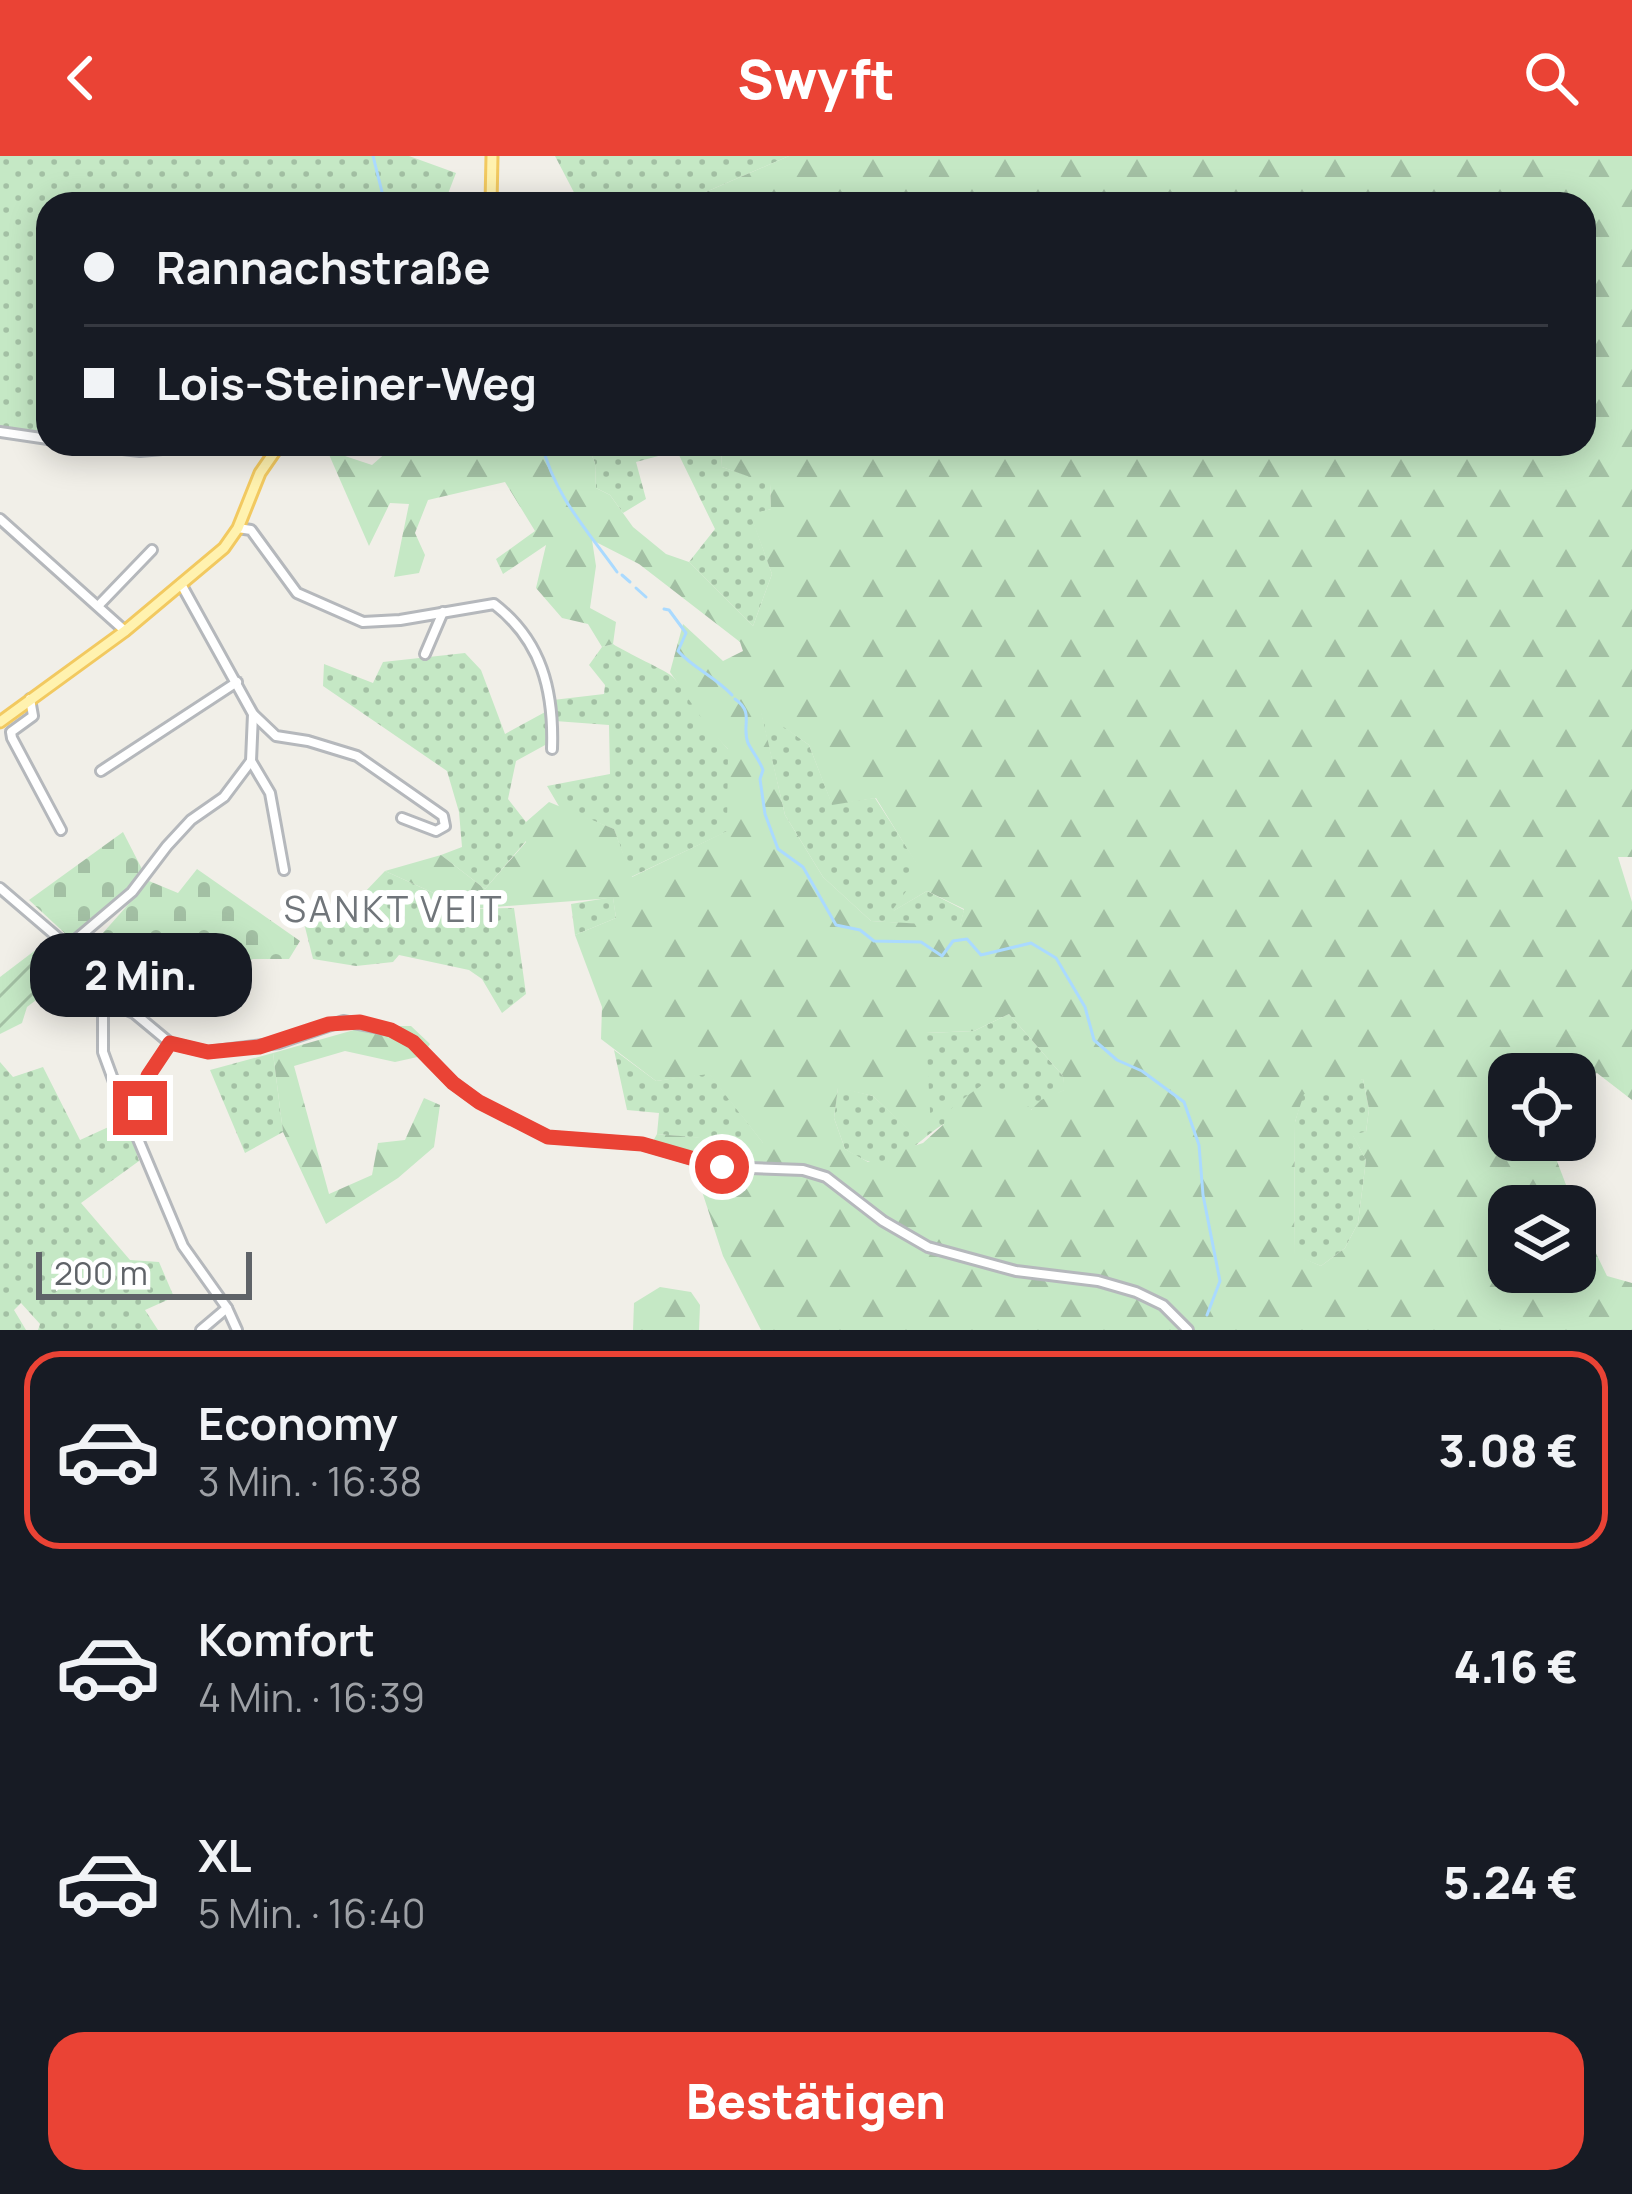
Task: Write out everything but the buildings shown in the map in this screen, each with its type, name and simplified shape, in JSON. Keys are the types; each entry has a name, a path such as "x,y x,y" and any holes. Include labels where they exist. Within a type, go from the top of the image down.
{"main road":[{"path":"491,192 492,156"},
{"path":"0,722 125,631 224,548 272,456"}],"street":[{"path":"0,432 36,437"},
{"path":"0,519 125,631"},
{"path":"238,528 251,530 297,593 363,622 400,620 486,602 509,616 546,673 552,749"},
{"path":"99,605 152,550"},
{"path":"181,584 253,714 276,736 357,756 443,816 445,826 436,831 402,818"},
{"path":"425,654 444,611"},
{"path":"100,771 237,682"},
{"path":"30,699 33,716 11,732 12,738 61,830"},
{"path":"253,714 251,760 270,793 284,870"},
{"path":"67,947 132,892 166,846 224,796 251,760"},
{"path":"0,889 67,947 100,998 103,1052 131,1120 183,1246 237,1330"},
{"path":"100,998 134,1013 170,1043 208,1052 259,1047 343,1021 391,1030 413,1042 479,1102 548,1137 642,1144 722,1167 803,1171 826,1177 883,1221 928,1247 1016,1271 1098,1281 1136,1292 1163,1305 1188,1330"},
{"path":"131,1120 140,1108 148,1076 170,1043"},
{"path":"201,1330 227,1308"}],"green space":[{"path":"0,156 409,156 456,173 449,192 36,192 36,434 0,426"},
{"path":"555,156 789,156 706,192 574,192"},
{"path":"789,156 1632,156 1632,857 1618,857 1632,902 1632,1100 1596,1073 1596,1053 1488,1053 1488,1161 1557,1161 1566,1185 1488,1185 1488,1293 1596,1293 1596,1253 1607,1276 1632,1283 1632,1330 761,1330 723,1256 698,1179 698,1165 647,1152 657,1134 763,1143 709,1074 656,1081 601,1039 602,1007 575,935 616,918 613,898 469,909 385,871 441,855 485,889 526,842 526,822 549,802 614,829 632,877 727,831 728,749 670,672 683,624 723,661 743,651 740,642 639,564 592,540 596,566 590,608 616,622 613,644 602,647 588,624 562,618 536,588 546,545 503,574 496,559 535,531 505,482 428,500 415,533 425,555 419,573 394,577 409,504 390,503 369,546 330,456 372,465 382,456 592,456 596,488 610,495 633,527 666,554 689,562 753,626 772,574 750,514 771,509 770,484 722,467 722,456 1596,456 1596,192 706,192","holes":["761,711 809,745 832,805 876,798 921,871 890,913 927,891 964,909 960,926 871,921 823,877 785,815","1009,1014 1063,1076 1064,1090 1031,1110 1020,1096 982,1085 956,1104 945,1115 944,1124 923,1143 892,1153 888,1162 868,1162 845,1149 834,1118 838,1088 873,1096 917,1138 931,1130 926,1033 974,1031","1363,1079 1369,1109 1366,1132 1352,1134 1366,1160 1358,1223 1345,1248 1321,1266 1294,1254 1295,1122 1304,1094 1329,1094"]},
{"path":"592,456 658,456 636,462 646,499 623,513 610,495 596,488"},
{"path":"679,456 722,456 722,467 770,483 771,509 751,515 772,574 753,626 689,562 715,529"},
{"path":"613,644 673,677 728,749 728,831 631,877 614,829 560,808 547,786 610,774 609,725 555,721 553,700 604,694 605,685 589,665 602,647"},
{"path":"465,653 481,670 505,734 547,711 547,744 516,761 508,799 526,822 526,841 485,889 441,855 462,847 459,812 447,771 323,686 324,664 373,683 383,662"},
{"path":"760,709 809,745 832,804 875,798 922,871 893,911 927,891 964,910 960,927 871,921 823,877 785,815"},
{"path":"123,832 144,873 71,939 29,900"},
{"path":"197,869 300,941 289,959 253,959 201,977 202,968 156,950 146,974 138,971 144,948 132,934 94,943 149,881 178,893"},
{"path":"385,871 469,909 514,908 526,994 502,1013 482,979 469,970 399,955 393,962 356,966 313,959 301,911 363,894"},
{"path":"613,897 616,918 575,935 571,904"},
{"path":"50,939 75,970 27,1007 22,1023 0,1034 0,977"},
{"path":"1009,1014 1063,1076 1065,1090 1025,1112 951,1121 888,1162 871,1162 845,1149 834,1118 838,1087 873,1096 917,1137 926,1033 974,1031"},
{"path":"368,1026 411,1026 430,1044 422,1056 395,1062 345,1051 294,1066 329,1194 372,1175 378,1143 405,1140 424,1098 440,1105 434,1147 398,1178 326,1224 283,1132 273,1053"},
{"path":"614,1050 656,1081 709,1073 764,1144 657,1134 659,1113 627,1110"},
{"path":"273,1053 283,1132 245,1153 210,1070"},
{"path":"0,1062 13,1077 43,1067 80,1140 126,1119 139,1161 81,1203 130,1260 159,1262 174,1297 145,1310 158,1330 38,1330 40,1324 21,1303 14,1310 26,1330 0,1330"},
{"path":"1363,1079 1369,1109 1366,1132 1353,1135 1366,1160 1358,1223 1345,1248 1321,1266 1294,1255 1295,1122 1303,1094"},
{"path":"660,1287 691,1292 700,1305 699,1330 633,1330 634,1303"}],"waterway":[{"path":"373,156 382,192"},
{"path":"545,456 563,496 617,572"},
{"path":"622,575 630,582"},
{"path":"636,588 646,597"},
{"path":"664,609 686,633 678,651 732,695"},
{"path":"735,699 746,714 746,737 763,770 765,814 778,849 803,867 836,925 860,930 874,941 921,942 942,956 953,941 967,939 981,955 1031,943 1056,958 1085,1007 1094,1040 1184,1102 1199,1145 1203,1195 1220,1281 1207,1315"}],"district":[{"name":"SANKT VEIT","path":"394,908"}],"route":[{"path":"140,1108 148,1076 170,1043 208,1052 259,1047 329,1024 360,1022 413,1042 479,1102 548,1137 642,1144 722,1167"}]}
